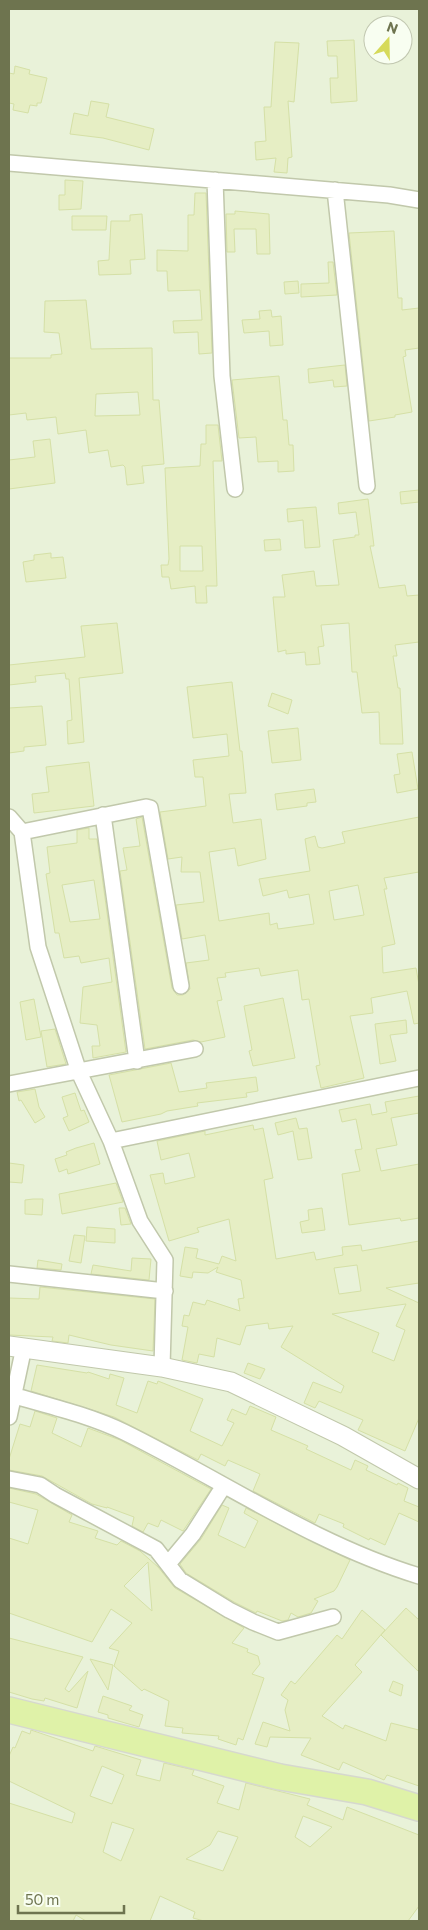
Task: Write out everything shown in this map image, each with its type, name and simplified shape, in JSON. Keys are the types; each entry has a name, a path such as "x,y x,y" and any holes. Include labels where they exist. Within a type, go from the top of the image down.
{"highway":[{"path":"9,1710 280,1777 367,1792 419,1808"}],"street":[{"path":"9,163 335,190 419,200"},
{"path":"215,180 222,376 235,489"},
{"path":"335,190 367,486"},
{"path":"22,832 103,815 146,807 150,808 181,986"},
{"path":"103,815 137,1061"},
{"path":"9,817 22,832 38,947 79,1072 111,1141 140,1221 165,1260 162,1367"},
{"path":"9,1084 196,1049"},
{"path":"111,1141 419,1078"},
{"path":"9,1274 165,1291"},
{"path":"9,1418 17,1346 162,1367 231,1382 343,1436 419,1479"},
{"path":"12,1396 56,1407 122,1431 223,1486 376,1563 419,1576"},
{"path":"9,1479 40,1485 55,1495 156,1548 180,1580 253,1622 278,1632 333,1616"},
{"path":"168,1564 193,1534 223,1486"}],"shaded area":[{"path":"9,9 419,9 419,1921 9,1921"}],"building":[{"path":"354,40 357,101 331,103 330,78 338,78 337,56 328,56 327,41"},
{"path":"275,42 299,43 294,102 288,101 292,157 288,158 287,173 274,172 276,158 256,160 255,142 266,141 264,107 271,107"},
{"path":"15,66 30,70 29,74 47,78 41,103 37,103 37,106 30,105 28,113 13,110 14,104 9,103 9,73 14,74"},
{"path":"91,101 109,104 106,117 154,129 149,150 103,138 70,134 74,113 88,116"},
{"path":"65,180 83,181 81,209 59,210 59,195 65,195"},
{"path":"195,193 206,193 212,353 199,354 198,332 174,333 173,321 202,320 200,290 168,291 167,271 157,271 157,250 188,251 188,215 194,215"},
{"path":"235,211 269,214 270,254 257,254 256,229 234,229 235,252 227,252 226,214 235,214"},
{"path":"142,214 145,259 130,260 131,274 99,275 98,261 109,260 111,221 130,221 130,215"},
{"path":"72,216 107,216 106,230 72,230"},
{"path":"394,231 398,298 402,298 402,310 419,308 419,348 405,350 406,356 403,357 412,412 369,421 349,233"},
{"path":"328,262 333,262 337,295 301,297 301,284 329,283"},
{"path":"298,281 299,293 285,294 284,282"},
{"path":"86,300 91,349 152,348 153,400 159,400 164,464 142,466 144,483 127,485 125,467 123,465 111,467 108,450 89,453 86,430 58,434 56,417 27,420 26,413 9,415 9,358 51,358 51,355 62,354 59,333 44,332 45,301","holes":["138,392 140,415 95,416 96,394"]},
{"path":"271,310 272,317 281,316 283,345 270,346 269,331 244,333 242,320 260,319 259,311"},
{"path":"345,365 347,386 334,387 333,380 309,383 308,369"},
{"path":"279,376 283,420 287,420 289,445 293,445 294,471 278,472 278,461 258,462 256,437 239,438 232,380"},
{"path":"206,425 218,425 222,461 213,461 217,586 206,586 207,603 196,603 195,586 171,589 169,577 162,577 161,565 168,565 169,559 165,468 200,466 201,444 206,444","holes":["180,546 202,546 203,571 180,571"]},
{"path":"50,439 55,483 9,489 9,460 35,457 33,441"},
{"path":"419,490 419,502 401,504 400,492"},
{"path":"368,499 374,546 370,546 379,588 405,585 407,596 419,595 419,642 395,645 397,656 393,656 398,688 400,688 403,744 380,744 379,712 362,713 357,672 352,672 349,623 321,625 324,646 318,647 320,664 306,665 305,652 286,654 286,650 278,652 273,597 285,597 282,575 314,571 316,586 339,585 333,540 359,535 356,512 339,514 338,503"},
{"path":"316,507 320,547 305,548 303,520 288,522 287,509"},
{"path":"280,539 281,550 265,551 264,540"},
{"path":"51,553 51,558 63,557 66,578 26,582 23,562 34,560 34,555"},
{"path":"117,623 123,673 79,678 84,742 68,744 67,721 72,720 69,679 66,679 65,673 35,676 36,682 9,685 9,665 85,657 81,626"},
{"path":"232,682 246,793 229,794 233,823 261,819 266,859 238,866 235,848 209,852 219,921 269,913 270,925 277,923 278,929 314,924 309,894 289,898 287,890 263,896 259,879 310,871 305,839 315,836 318,847 322,848 345,843 342,832 419,817 419,872 384,878 387,889 384,889 395,944 382,947 383,973 416,968 419,985 419,1023 414,1024 407,991 371,998 373,1013 350,1016 364,1078 321,1088 316,1066 320,1065 309,999 302,1000 298,970 261,976 259,968 225,973 226,977 217,978 222,1000 217,1001 225,1037 201,1042 193,1040 145,1049 120,871 127,870 123,848 140,846 136,819 142,817 172,988 177,995 183,995 190,989 186,963 209,960 205,935 182,939 176,905 204,902 200,872 181,872 182,857 168,859 160,812 206,806 203,777 195,777 193,760 229,756 227,734 193,738 187,687","holes":["358,885 364,915 334,920 329,891"]},
{"path":"272,693 292,700 288,714 268,706"},
{"path":"42,706 46,745 24,747 24,751 9,753 9,708"},
{"path":"298,728 301,760 272,763 268,731"},
{"path":"412,752 418,789 397,793 394,775 400,774 397,754"},
{"path":"89,762 94,806 34,813 32,794 49,792 46,767"},
{"path":"314,789 316,802 307,803 307,806 277,810 275,794"},
{"path":"89,828 89,839 97,839 126,1052 93,1058 92,1046 100,1046 97,1025 80,1023 83,987 112,982 109,958 81,963 79,956 64,958 59,933 55,933 46,874 50,873 47,847 77,843 77,830","holes":["94,880 100,919 70,922 62,885"]},
{"path":"283,998 295,1058 253,1066 249,1051 252,1050 244,1006"},
{"path":"34,999 41,1037 26,1040 20,1002"},
{"path":"406,1020 407,1033 390,1035 396,1061 380,1064 375,1024"},
{"path":"55,1029 66,1064 47,1067 41,1031"},
{"path":"171,1063 179,1092 207,1088 206,1083 256,1077 258,1091 246,1093 247,1097 197,1103 198,1106 122,1122 109,1075"},
{"path":"35,1089 39,1107 45,1117 35,1123 21,1100 19,1101 17,1092"},
{"path":"75,1093 81,1111 84,1110 89,1122 69,1131 63,1118 68,1116 62,1097"},
{"path":"419,1096 419,1113 391,1118 397,1145 376,1149 381,1171 419,1164 419,1218 401,1221 400,1218 349,1225 342,1174 360,1171 355,1150 362,1149 356,1119 342,1122 339,1110 370,1104 372,1115 387,1112 385,1102"},
{"path":"296,1118 299,1129 307,1128 312,1158 298,1160 293,1131 278,1135 275,1123"},
{"path":"253,1125 254,1130 263,1128 273,1178 264,1180 276,1259 314,1252 316,1260 343,1255 342,1247 361,1245 362,1251 419,1241 419,1283 386,1288 419,1303 419,1418 405,1451 358,1430 363,1420 319,1401 315,1408 304,1403 313,1382 341,1393 344,1386 281,1347 293,1326 269,1329 268,1323 246,1326 240,1345 217,1338 214,1357 199,1354 197,1363 182,1360 188,1327 182,1326 184,1315 189,1316 193,1302 205,1305 207,1300 240,1311 238,1299 244,1298 241,1280 216,1272 218,1267 208,1273 193,1272 192,1278 180,1276 185,1247 198,1249 196,1258 219,1264 222,1256 236,1261 229,1219 197,1228 199,1232 169,1241 150,1175 163,1173 165,1184 195,1177 189,1153 161,1160 157,1141 205,1131 205,1135","holes":["357,1265 361,1291 339,1294 334,1268","406,1304 396,1326 405,1330 394,1361 372,1352 379,1333 332,1314"]},
{"path":"94,1143 100,1164 68,1174 67,1169 59,1172 55,1159 67,1155 66,1152"},
{"path":"9,1163 24,1165 22,1183 9,1182"},
{"path":"116,1183 123,1202 62,1214 59,1194"},
{"path":"43,1199 42,1215 25,1214 25,1200"},
{"path":"119,1208 125,1208 131,1224 121,1225"},
{"path":"322,1208 325,1230 302,1233 300,1222 309,1220 308,1210"},
{"path":"87,1227 115,1229 115,1243 86,1241"},
{"path":"74,1235 85,1236 81,1263 69,1261"},
{"path":"132,1258 151,1259 149,1280 91,1274 93,1265 131,1271"},
{"path":"38,1260 62,1264 61,1270 37,1268"},
{"path":"40,1287 155,1299 153,1351 111,1345 69,1335 68,1343 52,1341 53,1337 9,1335 9,1298 39,1299"},
{"path":"248,1363 265,1369 260,1379 244,1373"},
{"path":"37,1365 88,1372 109,1379 110,1374 124,1378 116,1405 137,1413 148,1381 157,1384 158,1381 203,1399 190,1431 222,1446 234,1423 227,1420 232,1409 246,1415 250,1406 276,1417 271,1430 308,1446 306,1449 351,1470 355,1460 368,1466 366,1470 397,1485 398,1483 408,1488 404,1501 419,1507 419,1522 399,1513 385,1545 370,1538 369,1540 343,1527 344,1524 319,1514 315,1523 253,1491 260,1474 228,1460 225,1466 201,1454 198,1460 114,1417 31,1391"},
{"path":"35,1411 57,1418 52,1433 81,1447 88,1428 120,1440 211,1489 183,1531 161,1520 158,1527 148,1523 143,1532 132,1526 134,1517 107,1507 92,1504 42,1476 9,1470 9,1459 20,1424 30,1427"},
{"path":"9,1488 36,1494 72,1515 69,1522 98,1531 95,1538 117,1545 121,1541 140,1551 158,1567 175,1588 244,1628 232,1643 248,1649 247,1652 258,1656 260,1664 252,1674 264,1678 243,1740 238,1738 236,1745 218,1739 219,1736 182,1733 183,1728 165,1726 169,1701 144,1689 142,1691 114,1666 119,1651 109,1648 132,1623 111,1609 92,1642 9,1613 9,1538 28,1544 38,1510 9,1502","holes":["148,1562 152,1611 124,1586"]},
{"path":"222,1505 229,1508 218,1535 245,1548 258,1521 244,1513 246,1508 350,1560 337,1587 334,1591 314,1599 318,1601 311,1613 298,1617 291,1613 288,1620 282,1621 257,1611 256,1613 234,1602 186,1573 180,1564 201,1539"},
{"path":"406,1608 419,1620 419,1672 381,1635"},
{"path":"362,1610 385,1630 355,1665 362,1672 322,1716 343,1729 345,1725 386,1741 391,1723 419,1730 419,1786 387,1775 384,1780 343,1762 339,1770 301,1755 311,1738 270,1737 267,1747 255,1744 263,1722 290,1731 285,1710 288,1700 281,1695 291,1681 295,1684 337,1635 342,1639"},
{"path":"9,1638 83,1657 65,1689 69,1692 88,1671 77,1708 45,1698 44,1701 32,1699 9,1692"},
{"path":"90,1659 113,1665 108,1690"},
{"path":"393,1681 403,1685 401,1696 389,1691"},
{"path":"103,1696 132,1706 129,1710 143,1715 139,1727 108,1718 108,1715 98,1712"},
{"path":"31,1730 93,1751 95,1746 141,1760 136,1775 160,1781 164,1763 194,1770 192,1775 224,1786 217,1803 239,1810 246,1783 310,1799 307,1805 343,1820 347,1807 419,1835 419,1906 408,1921 204,1921 193,1918 195,1912 160,1896 150,1921 86,1921 76,1915 73,1921 9,1921 9,1803 72,1823 75,1813 9,1781 9,1756 13,1747 15,1748 22,1731 30,1734","holes":["102,1766 124,1775 112,1804 90,1796","303,1816 332,1827 310,1847 295,1837","112,1822 134,1829 121,1861 103,1852","218,1831 238,1837 223,1871 186,1859 210,1845"]}]}
